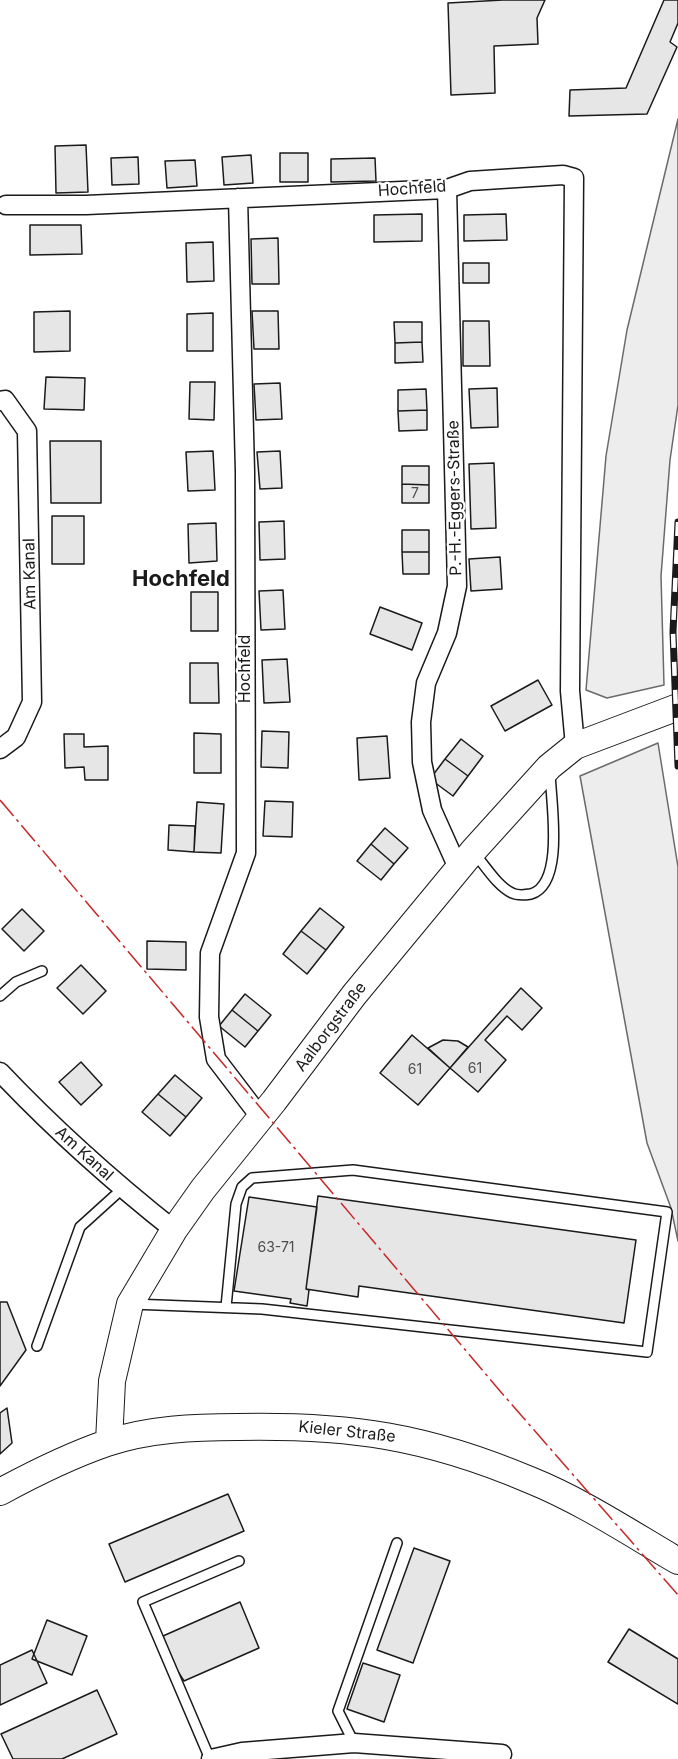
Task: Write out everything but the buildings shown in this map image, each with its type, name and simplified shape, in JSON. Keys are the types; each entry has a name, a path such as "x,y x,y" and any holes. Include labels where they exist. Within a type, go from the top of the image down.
{"street":[{"name":"Hochfeld","path":"6,205 86,206 447,189 470,181 563,175 574,178 570,691 575,746"},
{"name":"P.-H.-Eggers-Straße","path":"447,189 457,586 447,633 426,683 421,722 422,762 432,810 465,859"},
{"name":"Hochfeld","path":"238,198 245,472 246,853 210,953 209,1017 216,1059 261,1118"},
{"name":"Am Kanal","path":"0,401 5,400 27,431 32,702 16,737 0,749"},
{"name":"Aalborgstraße","path":"110,1442 112,1381 130,1304 174,1230 354,995 465,859 549,767 575,746 678,706"},
{"name":"Am Kanal","path":"0,1072 44,1118 122,1189 174,1230"},
{"name":"Kieler Straße","path":"0,1492 49,1465 110,1442 200,1427 298,1426 404,1437 448,1448 532,1480 678,1561"},
{"path":"210,1759 242,1752 354,1743 506,1756"}],"lane":[{"path":"465,859 511,893 521,895 542,888 548,882 552,862 549,767"},
{"path":"0,996 16,982 42,972"},
{"path":"130,1304 262,1309 647,1352 667,1212 353,1170 252,1178 242,1187 236,1204 226,1307"},
{"path":"37,1346 80,1227 122,1189"},
{"path":"354,1743 338,1711 397,1543"},
{"path":"210,1759 143,1602 239,1561"}],"shaded area":[{"path":"678,119 678,405 670,460 661,576 664,685 607,698 586,690 606,456 627,330"},
{"path":"658,743 678,867 678,1241 671,1208 647,1143 580,776"}],"railway":[{"path":"678,522 673,632 678,766"}],"power":[{"path":"0,800 500,1391 678,1595"}],"district":[{"name":"Hochfeld","path":"181,579"}]}
